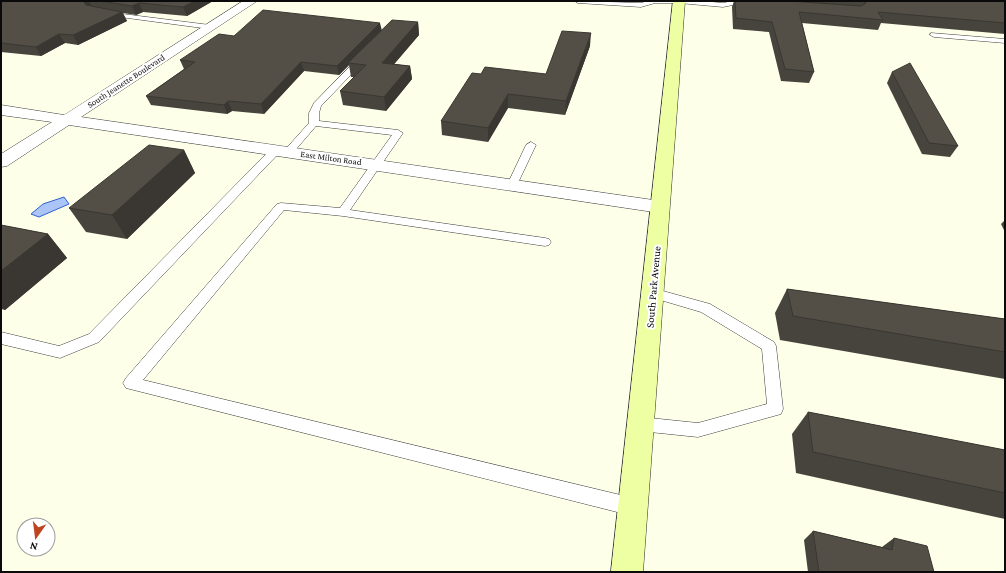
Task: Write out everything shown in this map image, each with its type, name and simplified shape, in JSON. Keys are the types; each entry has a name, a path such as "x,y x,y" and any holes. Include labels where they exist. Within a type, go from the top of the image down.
{"main road":[{"name":"South Park Avenue","path":"627,572 679,1"}],"street":[{"name":"South Jeanette Boulevard","path":"1,162 251,1"},
{"name":"East Milton Road","path":"1,110 660,207"}],"lane":[{"path":"578,1 641,6 655,1 679,1 723,5 733,3 756,5"},
{"path":"100,13 210,27"},
{"path":"934,35 1005,41"},
{"path":"1,338 60,352 94,338 282,151 314,122 314,113 317,105 371,49"},
{"path":"314,122 398,133 343,212"},
{"path":"512,185 531,145"},
{"path":"545,242 343,212 281,206 131,383 632,507"},
{"path":"640,424 698,430 775,409 769,346 705,308 652,293"}],"water":[{"path":"64,197 69,204 39,217 31,214 43,204"}],"building":[{"path":"1,1 85,1 84,2 86,5 122,12 73,35 59,34 36,47 1,43"},
{"path":"100,1 195,1 183,7 139,3 132,6"},
{"path":"735,1 789,1 861,6 866,3 863,1 1005,1 1005,23 878,12 883,20 799,12 814,72 785,69 772,22 736,18"},
{"path":"263,10 380,23 337,66 301,62 261,104 228,101 224,105 146,96 195,62 180,60 219,34 234,36"},
{"path":"392,20 418,22 382,63 410,66 384,97 340,91 366,65 348,63"},
{"path":"562,31 591,33 566,101 508,94 488,128 441,121 472,73 481,74 485,67 546,74"},
{"path":"910,63 958,146 929,143 892,72"},
{"path":"149,145 184,150 112,215 69,208"},
{"path":"1,225 48,234 1,271"},
{"path":"787,289 1005,319 1005,352 793,316"},
{"path":"808,412 1005,450 1005,493 813,452"},
{"path":"813,531 892,550 894,538 927,546 934,572 819,572"}]}
